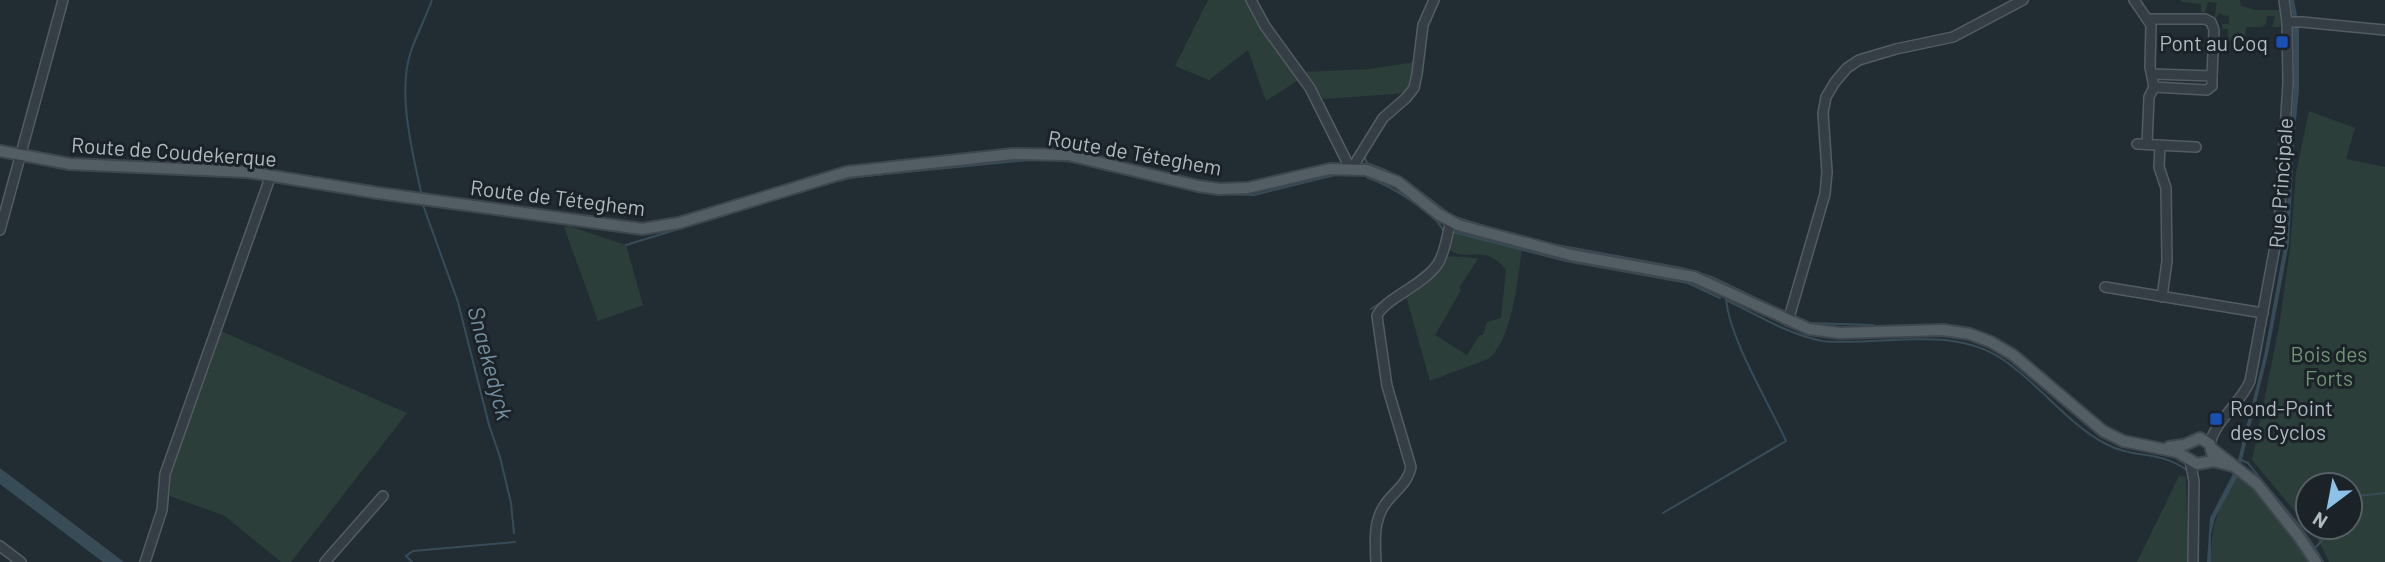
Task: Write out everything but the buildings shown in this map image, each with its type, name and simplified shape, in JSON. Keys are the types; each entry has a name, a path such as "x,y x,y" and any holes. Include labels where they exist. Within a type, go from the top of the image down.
{"main road":[{"name":"Route de Coudekerque","path":"0,151 70,164 222,169 429,200"},
{"name":"Route de Téteghem","path":"429,200 647,229 679,223 847,172 1007,155 1068,155 1219,189 1258,187 1326,170 1351,168 1376,172 1394,180 1451,222 1565,254 1690,276 1809,329 1830,332 1938,330 1981,337 2018,359 2103,432 2123,441 2176,452 2189,459"},
{"path":"2233,466 2206,462 2197,464 2189,459 2186,451 2194,441 2205,440 2244,473 2275,506 2316,562"},
{"name":"Route de Téteghem","path":"2150,446 2175,446 2194,441"},
{"path":"2206,462 2211,455 2211,446"}],"street":[{"path":"0,230 64,0"},
{"path":"1251,0 1268,31 1310,88 1351,168 1386,115 1412,90 1417,74 1423,25 1434,0"},
{"path":"1788,321 1825,194 1827,172 1823,113 1826,97 1835,82 1847,68 1859,60 1952,37 2023,0"},
{"path":"2134,0 2151,27 2150,67 2154,87 2149,97 2142,144 2196,147"},
{"name":"Rue Principale","path":"2211,446 2213,433 2246,391 2279,218 2293,22 2284,0"},
{"path":"2147,19 2205,19 2211,22 2214,30 2212,86 2207,90 2154,87"},
{"path":"2293,22 2385,30"},
{"path":"2152,74 2212,76"},
{"path":"2160,145 2159,165 2166,188 2167,261 2162,297"},
{"path":"145,562 162,510 165,474 271,175"},
{"path":"1376,562 1378,517 1385,504 1406,480 1410,467 1388,390 1377,316 1383,306 1417,285 1434,269 1442,256 1451,222"},
{"path":"2105,287 2263,313"},
{"name":"Rue Principale","path":"2194,441 2214,425 2235,400 2253,365"},
{"path":"2189,459 2194,473 2193,562"},
{"path":"2195,500 2199,475 2206,462"},
{"path":"325,562 383,496"},
{"path":"0,546 21,562"}],"green space":[{"path":"1208,0 1248,0 1300,79 1266,101 1248,50 1209,80 1175,66"},
{"path":"2181,0 2240,0 2241,6 2256,10 2281,10 2282,25 2272,27 2275,16 2267,16 2266,24 2262,27 2246,27 2245,41 2225,41 2228,29 2222,29 2222,24 2229,24 2229,16 2220,13 2214,20 2217,3 2208,2 2205,12 2201,12 2201,4"},
{"path":"1416,62 1408,93 1323,99 1305,72 1369,69"},
{"name":"Bois des Forts","path":"2309,111 2355,128 2346,159 2385,167 2385,562 2329,562 2319,541 2364,541 2364,471 2294,471 2294,510 2252,460 2279,327 2290,248 2296,173"},
{"path":"569,226 626,245 643,305 598,321 564,227"},
{"path":"1454,232 1522,248 1516,292 1503,338 1488,359 1430,381 1406,296 1443,257 1478,259 1459,288 1461,290 1435,335 1467,355 1480,335 1483,335 1487,322 1501,318 1506,270 1490,257 1462,255 1448,249 1447,241"},
{"path":"221,331 407,413 291,562 281,562 225,516 170,496 168,475"},
{"path":"2179,476 2186,477 2188,562 2137,562"},
{"path":"2238,476 2248,483 2278,515 2311,562 2211,562 2214,526 2225,498"}],"water":[{"path":"2290,0 2294,0 2299,26 2299,91 2289,243 2268,354 2238,476 2215,518 2211,534 2211,562 2207,562 2210,518 2236,468 2264,356 2285,241 2294,85 2293,18"},
{"path":"0,468 124,562 103,562 0,484"}],"waterway":[{"name":"Snaekedyck","path":"421,192 407,121 405,85 411,51 432,0"},
{"path":"1408,101 1416,93"},
{"path":"1364,156 1367,163 1405,180 1452,216 1500,231"},
{"path":"829,183 855,177 1028,160"},
{"path":"1055,160 1081,163"},
{"path":"1110,170 1193,190"},
{"path":"1223,194 1254,195 1335,175"},
{"path":"1368,178 1400,193 1424,210 1441,226 1444,234"},
{"path":"626,245 800,192"},
{"path":"1202,192 1214,194"},
{"name":"Snaekedyck","path":"423,205 458,302 489,425 500,457 511,503 514,533"},
{"path":"1453,232 1566,261 1688,283 1720,298"},
{"path":"1546,243 1682,268 1712,277 1785,312"},
{"path":"1726,300 1785,329 1822,341 1940,340 1985,349 2018,371 2077,425 2104,443 2167,460 2188,471"},
{"path":"1663,513 1786,441 1742,353 1726,300"},
{"path":"1371,309 1382,302"},
{"path":"1808,323 1873,325"},
{"path":"2241,460 2248,463 2287,511 2323,562"},
{"path":"2364,495 2385,493"},
{"path":"2316,547 2321,541"},
{"name":"Snaekedyck","path":"412,562 406,556 413,551 515,542"}],"place":[{"name":"Pont au Coq","path":"2282,42"},
{"name":"Rond-Point des Cyclos","path":"2216,419"}]}
